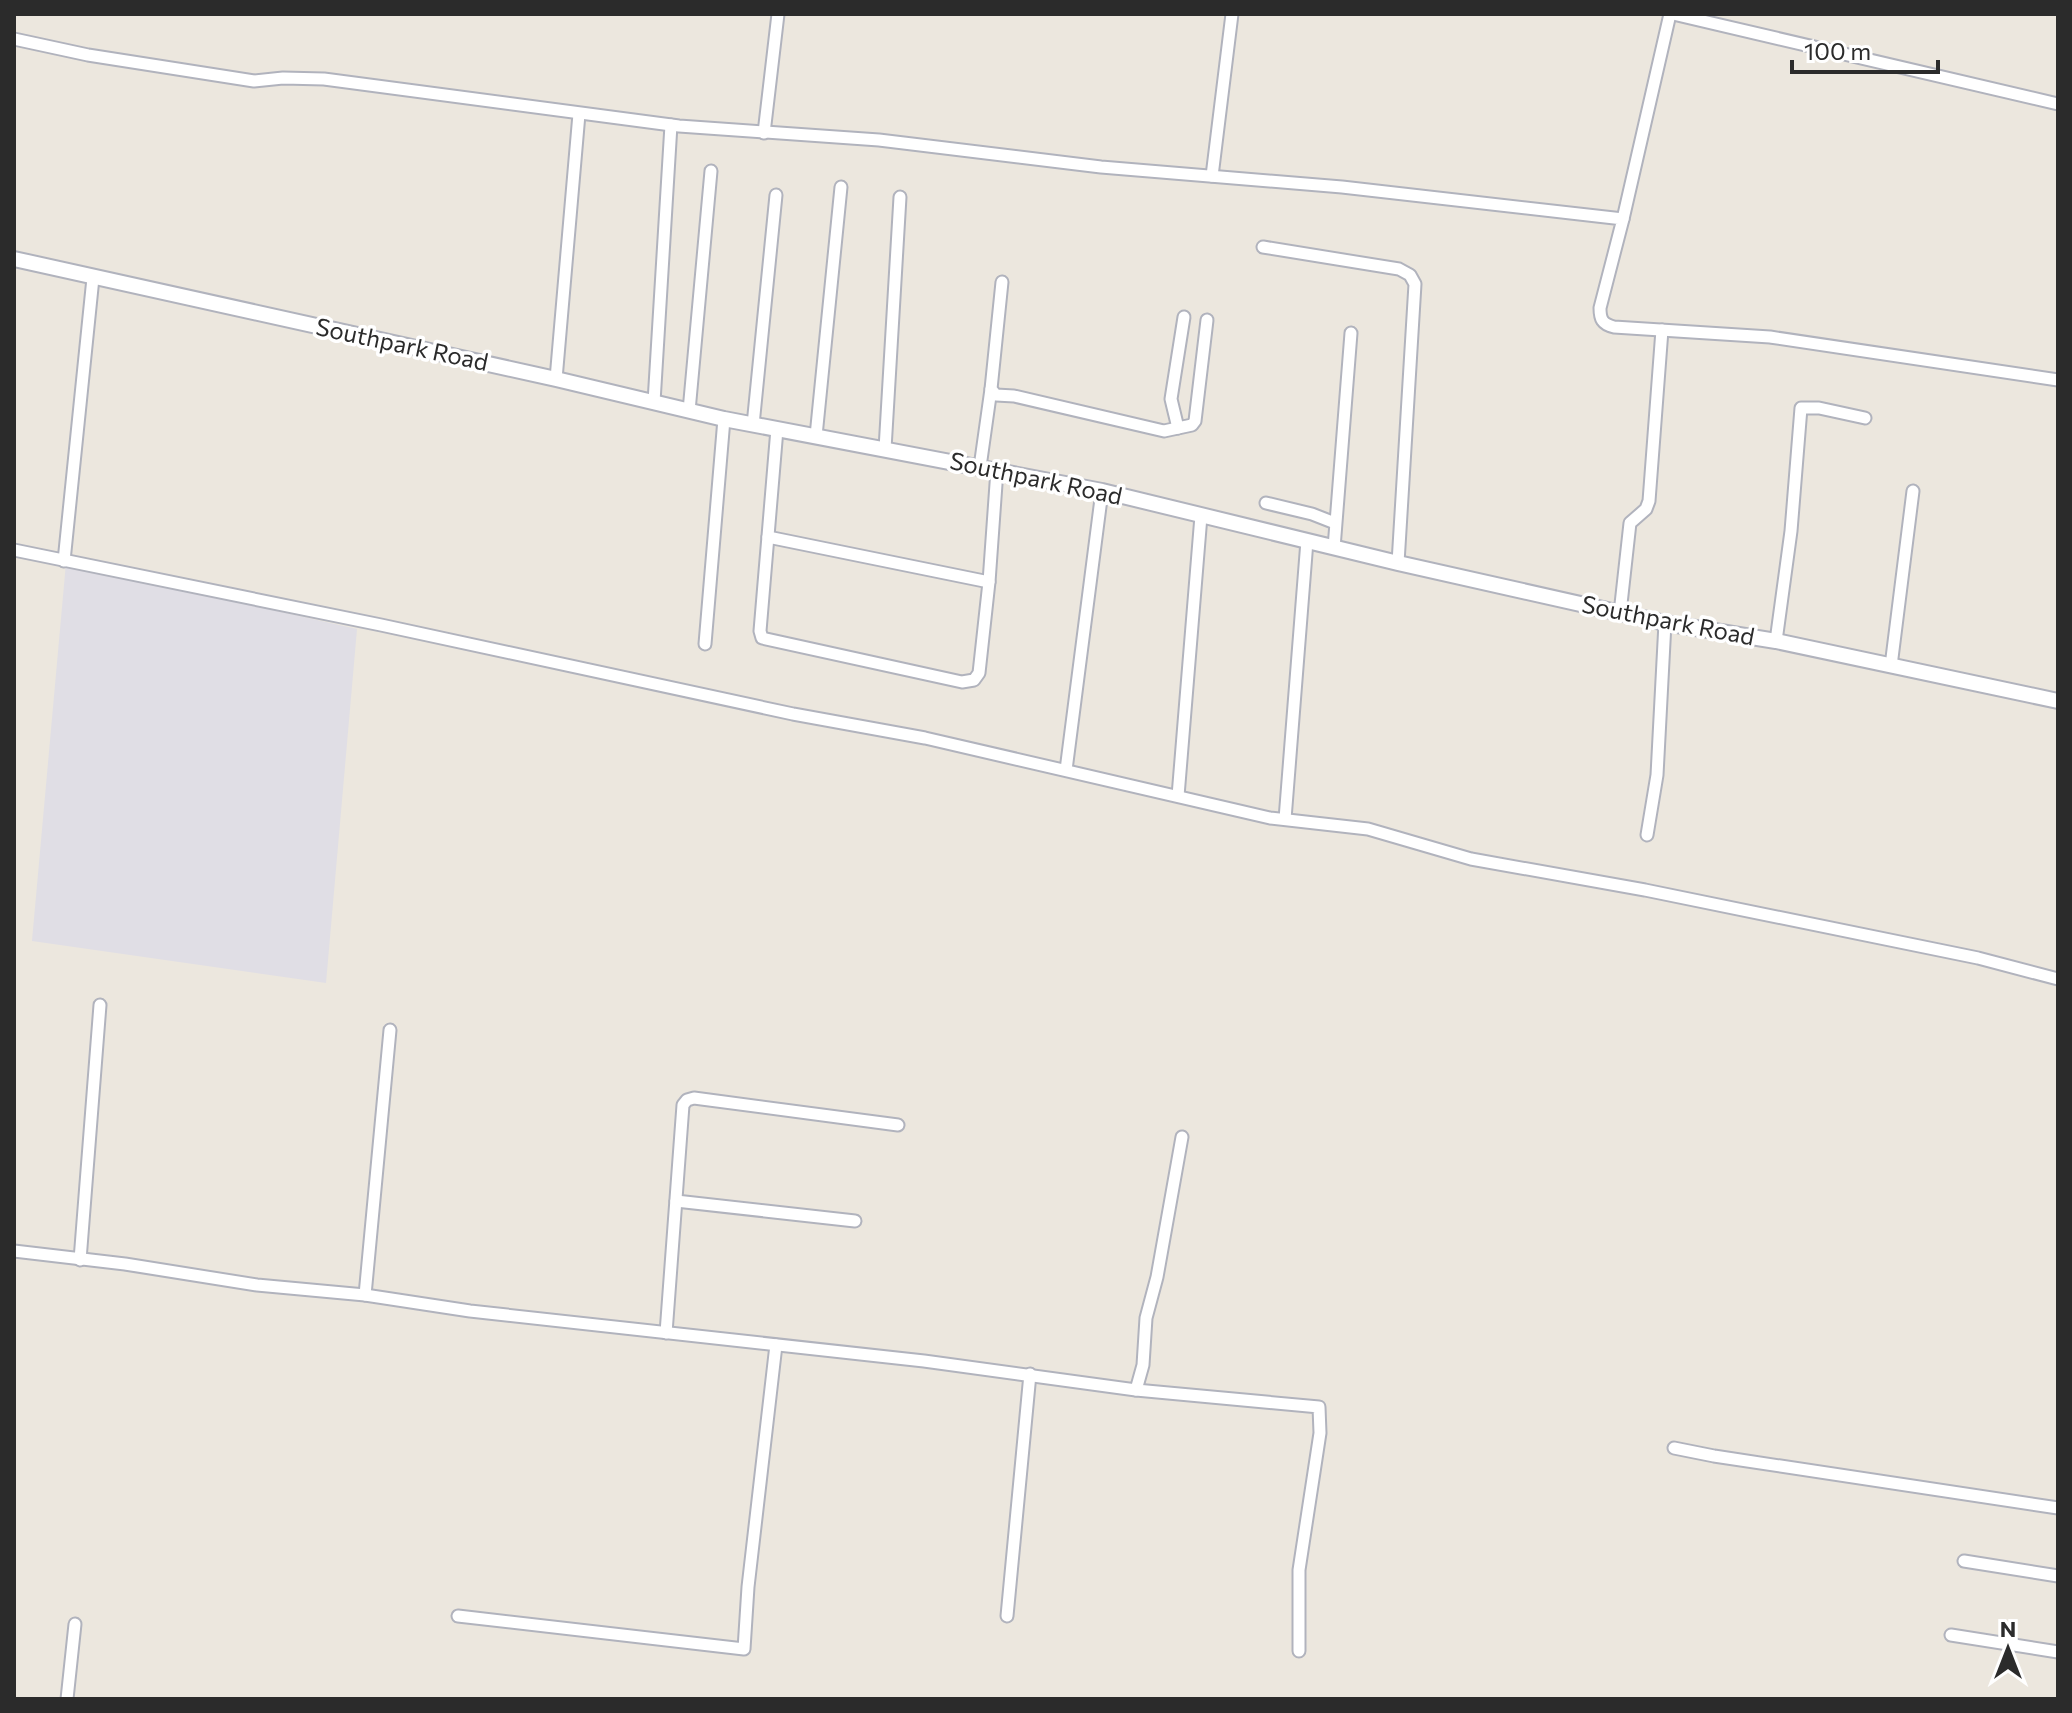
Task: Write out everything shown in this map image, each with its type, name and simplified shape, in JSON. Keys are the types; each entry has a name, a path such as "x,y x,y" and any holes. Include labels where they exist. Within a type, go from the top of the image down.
{"street":[{"path":"764,133 778,14"},
{"path":"1212,176 1232,14"},
{"path":"2058,104 1672,14 1600,308 1600,318 1605,325 1614,327 1770,337 2058,380"},
{"path":"14,39 88,55 254,81 324,79 671,125 879,140 1055,162 1342,187 1623,219"},
{"path":"556,379 579,114"},
{"path":"654,402 671,125"},
{"path":"689,411 711,171"},
{"path":"816,436 841,187"},
{"path":"753,425 776,195"},
{"path":"885,449 900,197"},
{"path":"1263,247 1399,269 1410,275 1415,284 1398,563"},
{"name":"Southpark Road","path":"14,259 724,419 1102,491 1334,548 1665,623 1776,641 2058,701"},
{"path":"64,561 93,278"},
{"path":"980,467 1002,282"},
{"path":"1178,428 1171,399 1184,317"},
{"path":"991,389 996,395 1164,431 1192,425 1195,421 1207,320"},
{"path":"1620,613 1630,523 1646,509 1649,501 1662,330"},
{"path":"1334,548 1351,333"},
{"path":"1776,641 1791,531 1801,408 1819,408 1865,418"},
{"path":"705,644 724,419"},
{"path":"777,429 760,631 762,638 962,682 974,680 979,673 997,470"},
{"path":"1066,770 1102,491"},
{"path":"1891,666 1913,491"},
{"path":"1266,503 1335,523"},
{"path":"1178,796 1201,516"},
{"path":"768,537 989,582"},
{"path":"1285,819 1307,541"},
{"path":"15,553 397,628 793,714 925,738 1285,819 1368,829 1471,859 1645,890 1978,958 2058,979"},
{"path":"1647,835 1657,775 1665,623"},
{"path":"80,1260 100,1005"},
{"path":"365,1295 390,1030"},
{"path":"666,1333 683,1105 687,1100 694,1098 898,1125"},
{"path":"1136,1390 1143,1365 1146,1318 1157,1277 1182,1137"},
{"path":"676,1201 855,1221"},
{"path":"14,1251 470,1311 538,1316 1030,1374 1136,1390 1319,1407 1320,1433 1299,1570 1299,1651"},
{"path":"458,1616 744,1649 748,1587 776,1345"},
{"path":"1007,1616 1030,1374"},
{"path":"1674,1448 1728,1459 2058,1508"},
{"path":"1964,1561 2058,1576"},
{"path":"67,1699 75,1624"},
{"path":"1951,1635 2058,1652"}],"shaded area":[{"path":"66,563 357,629 326,983 32,941"}]}
